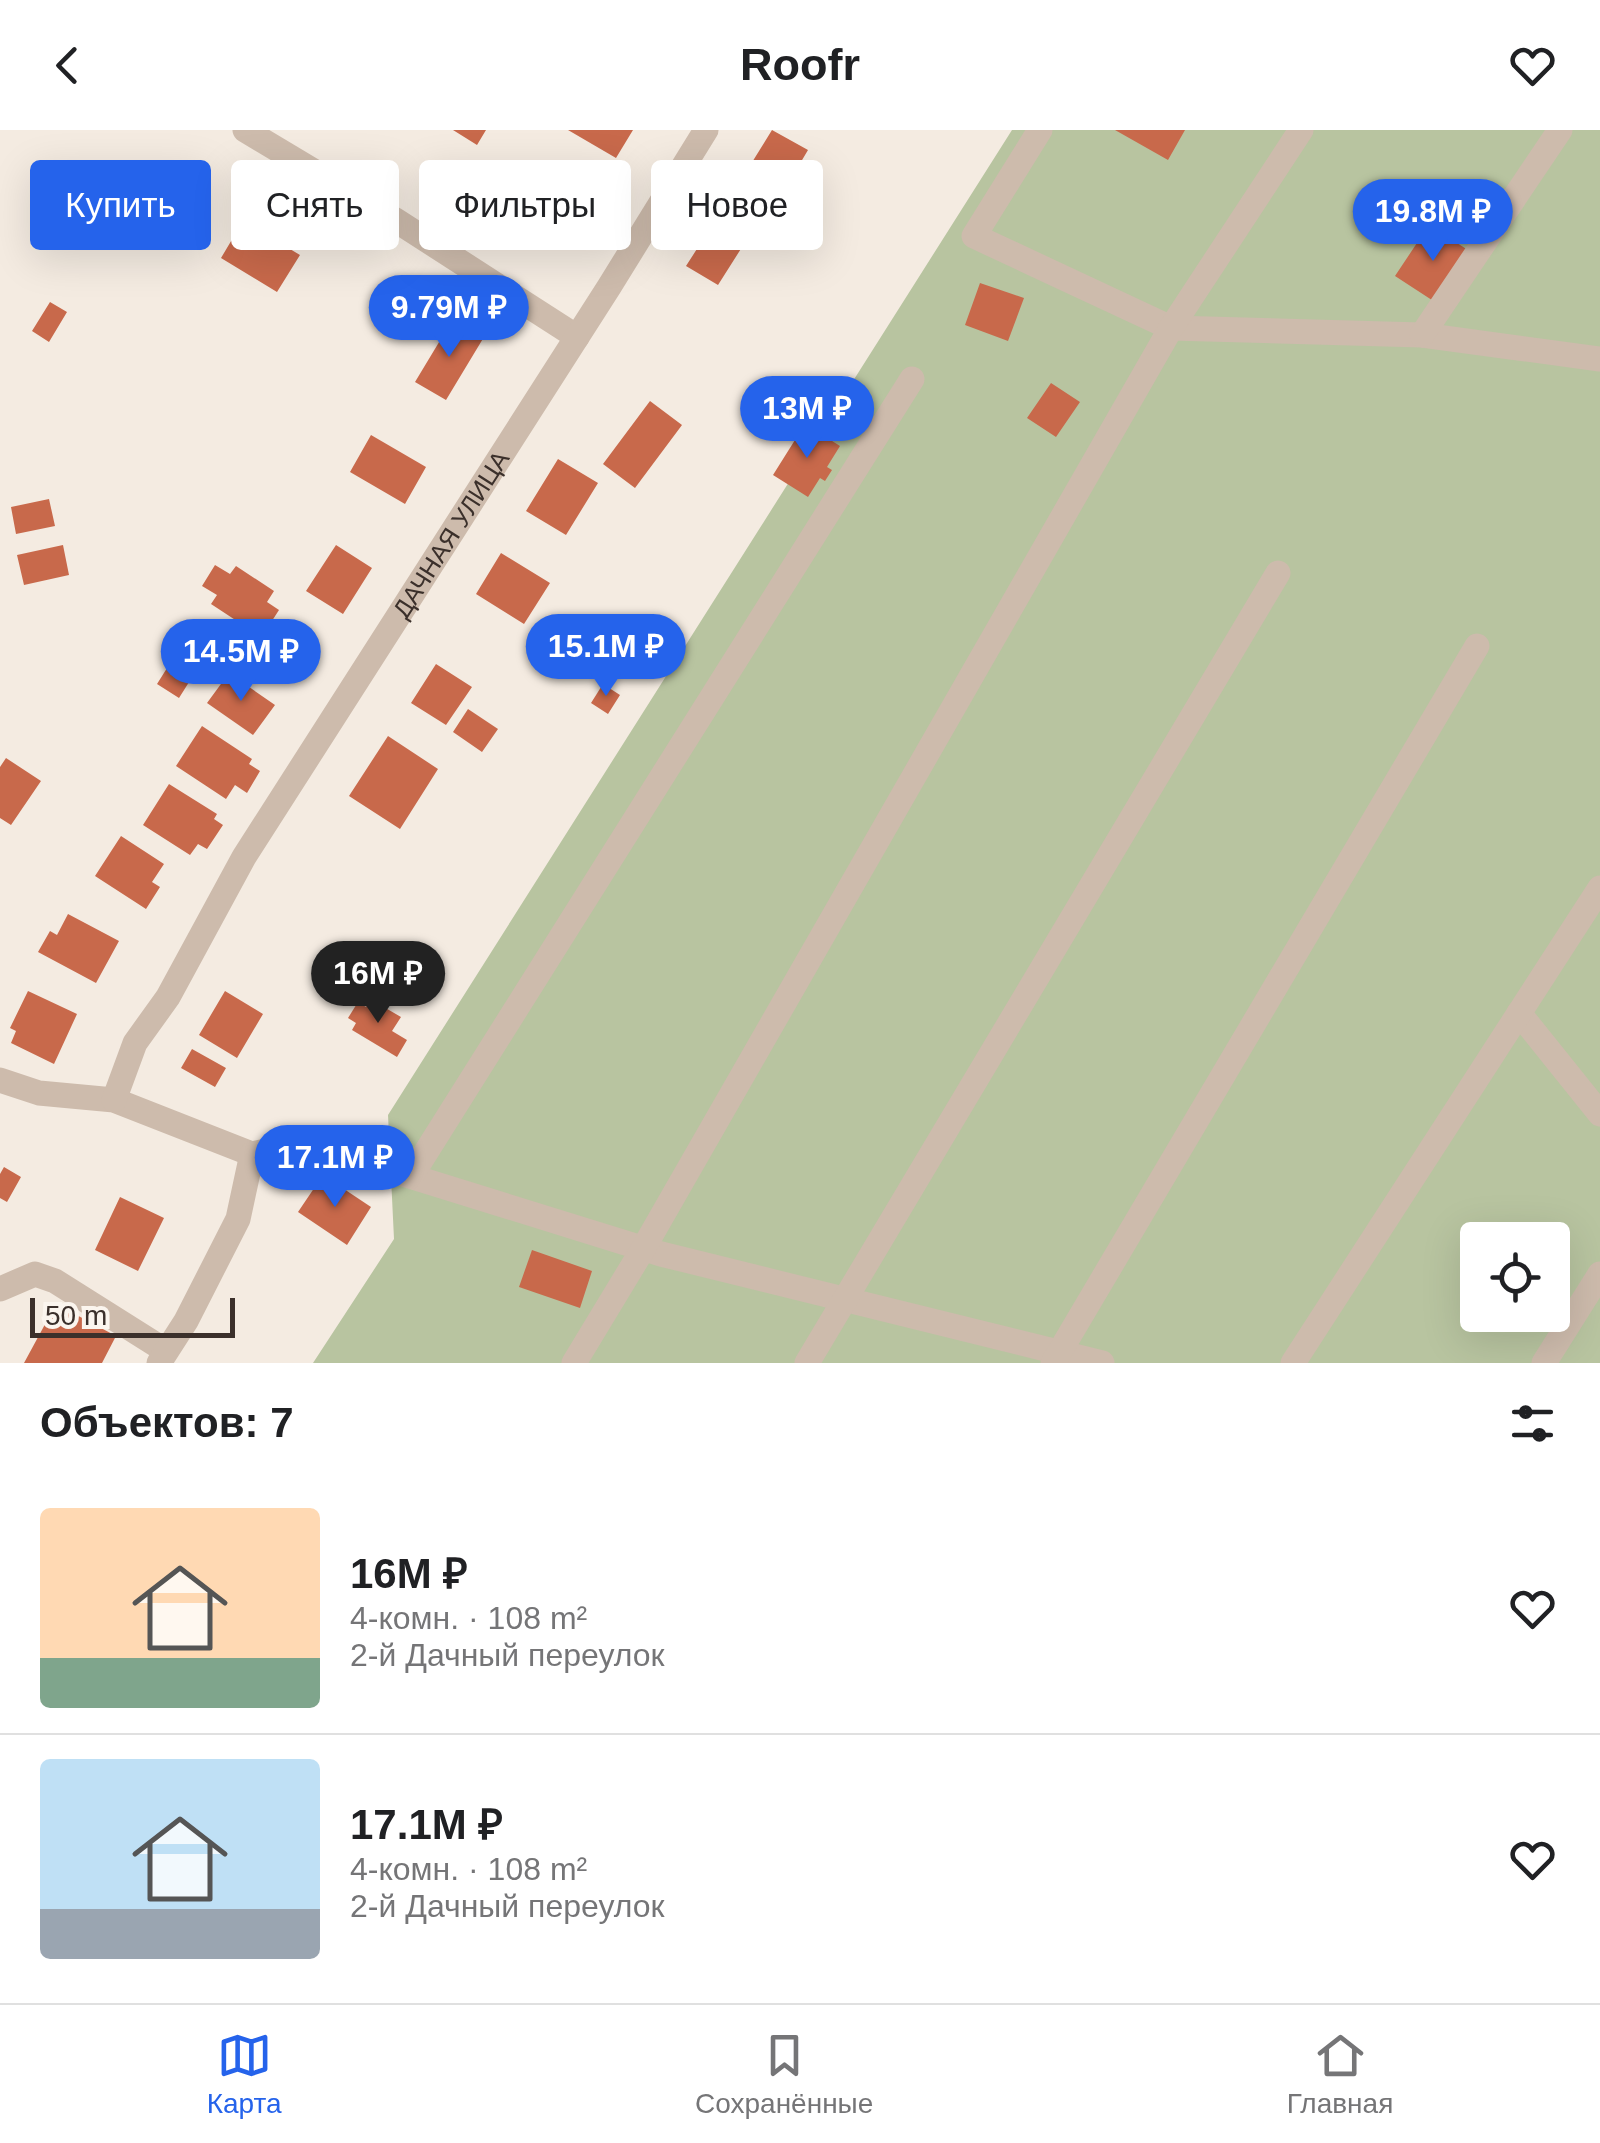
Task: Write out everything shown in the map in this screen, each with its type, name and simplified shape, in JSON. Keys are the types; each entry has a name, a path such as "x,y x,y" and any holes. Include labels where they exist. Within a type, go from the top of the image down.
{"street":[{"path":"244,130 397,221 578,337"},
{"name":"ДАЧНАЯ УЛИЦА","path":"114,1100 136,1043 168,998 244,856 578,337 706,130"},
{"path":"1040,130 974,236 1171,328 1422,336 1600,359"},
{"path":"574,1363 1171,328 1300,130"},
{"path":"1422,336 1560,130"},
{"path":"411,1176 912,379"},
{"path":"807,1363 1278,572"},
{"path":"1056,1358 1477,646"},
{"path":"1294,1363 1600,888"},
{"path":"1519,1013 1600,1114"},
{"path":"0,1080 39,1093 114,1100 252,1154 294,1145 329,1151 643,1249 845,1299 1056,1358 1102,1363"},
{"path":"0,1289 36,1274 56,1281 162,1357 186,1320 238,1219 252,1154"},
{"path":"1544,1363 1600,1274"}],"green space":[{"path":"1012,130 1600,130 1600,1363 313,1363 394,1239 388,1115"}],"building":[{"path":"453,130 486,130 477,145"},
{"path":"568,130 633,130 616,158"},
{"path":"772,130 808,150 802,160 753,160"},
{"path":"1115,130 1185,130 1168,160"},
{"path":"1429,225 1471,252 1438,304 1395,276"},
{"path":"231,241 231,250 292,250 300,255 277,292 221,258"},
{"path":"696,250 740,250 718,285 686,266"},
{"path":"980,283 1024,298 1008,341 965,325"},
{"path":"50,302 67,312 49,342 32,331"},
{"path":"453,319 484,337 446,400 415,382"},
{"path":"1051,383 1080,402 1056,437 1027,418"},
{"path":"650,401 682,425 635,488 603,464"},
{"path":"805,424 840,446 827,467 832,470 825,481 820,478 808,497 773,475"},
{"path":"371,435 426,467 405,504 350,472"},
{"path":"558,459 598,483 566,535 526,511"},
{"path":"49,499 55,526 16,534 11,507"},
{"path":"63,545 69,575 24,585 17,555"},
{"path":"336,545 372,568 343,614 306,591"},
{"path":"501,553 550,583 524,624 476,594"},
{"path":"215,565 230,574 236,566 274,591 267,602 279,610 268,627 256,619 249,629 211,604 217,595 202,586"},
{"path":"174,657 196,671 179,698 157,684"},
{"path":"436,664 472,687 446,725 411,703"},
{"path":"229,673 275,705 253,735 207,703"},
{"path":"603,684 620,695 608,714 591,703"},
{"path":"468,709 498,729 482,752 453,732"},
{"path":"202,726 252,759 249,764 260,771 247,793 235,785 226,799 176,766"},
{"path":"388,736 438,769 400,829 349,796"},
{"path":"6,758 41,781 11,825 0,818 0,767"},
{"path":"169,784 217,814 214,819 223,825 207,849 198,844 190,855 143,825"},
{"path":"121,836 164,864 152,882 160,887 146,909 95,876"},
{"path":"68,914 119,941 96,983 38,952 50,931 57,935"},
{"path":"28,991 77,1014 54,1064 11,1043 16,1031 10,1028"},
{"path":"225,991 263,1014 237,1058 199,1035"},
{"path":"370,999 401,1017 392,1031 407,1040 397,1057 352,1030 356,1023 348,1018 358,1002 366,1007"},
{"path":"192,1049 226,1068 215,1087 181,1068"},
{"path":"4,1167 21,1177 7,1202 0,1198 0,1174"},
{"path":"323,1175 371,1207 347,1245 298,1212"},
{"path":"120,1197 164,1218 138,1271 95,1250"},
{"path":"532,1250 592,1271 580,1308 519,1287"},
{"path":"56,1304 116,1336 102,1363 24,1363"}]}
